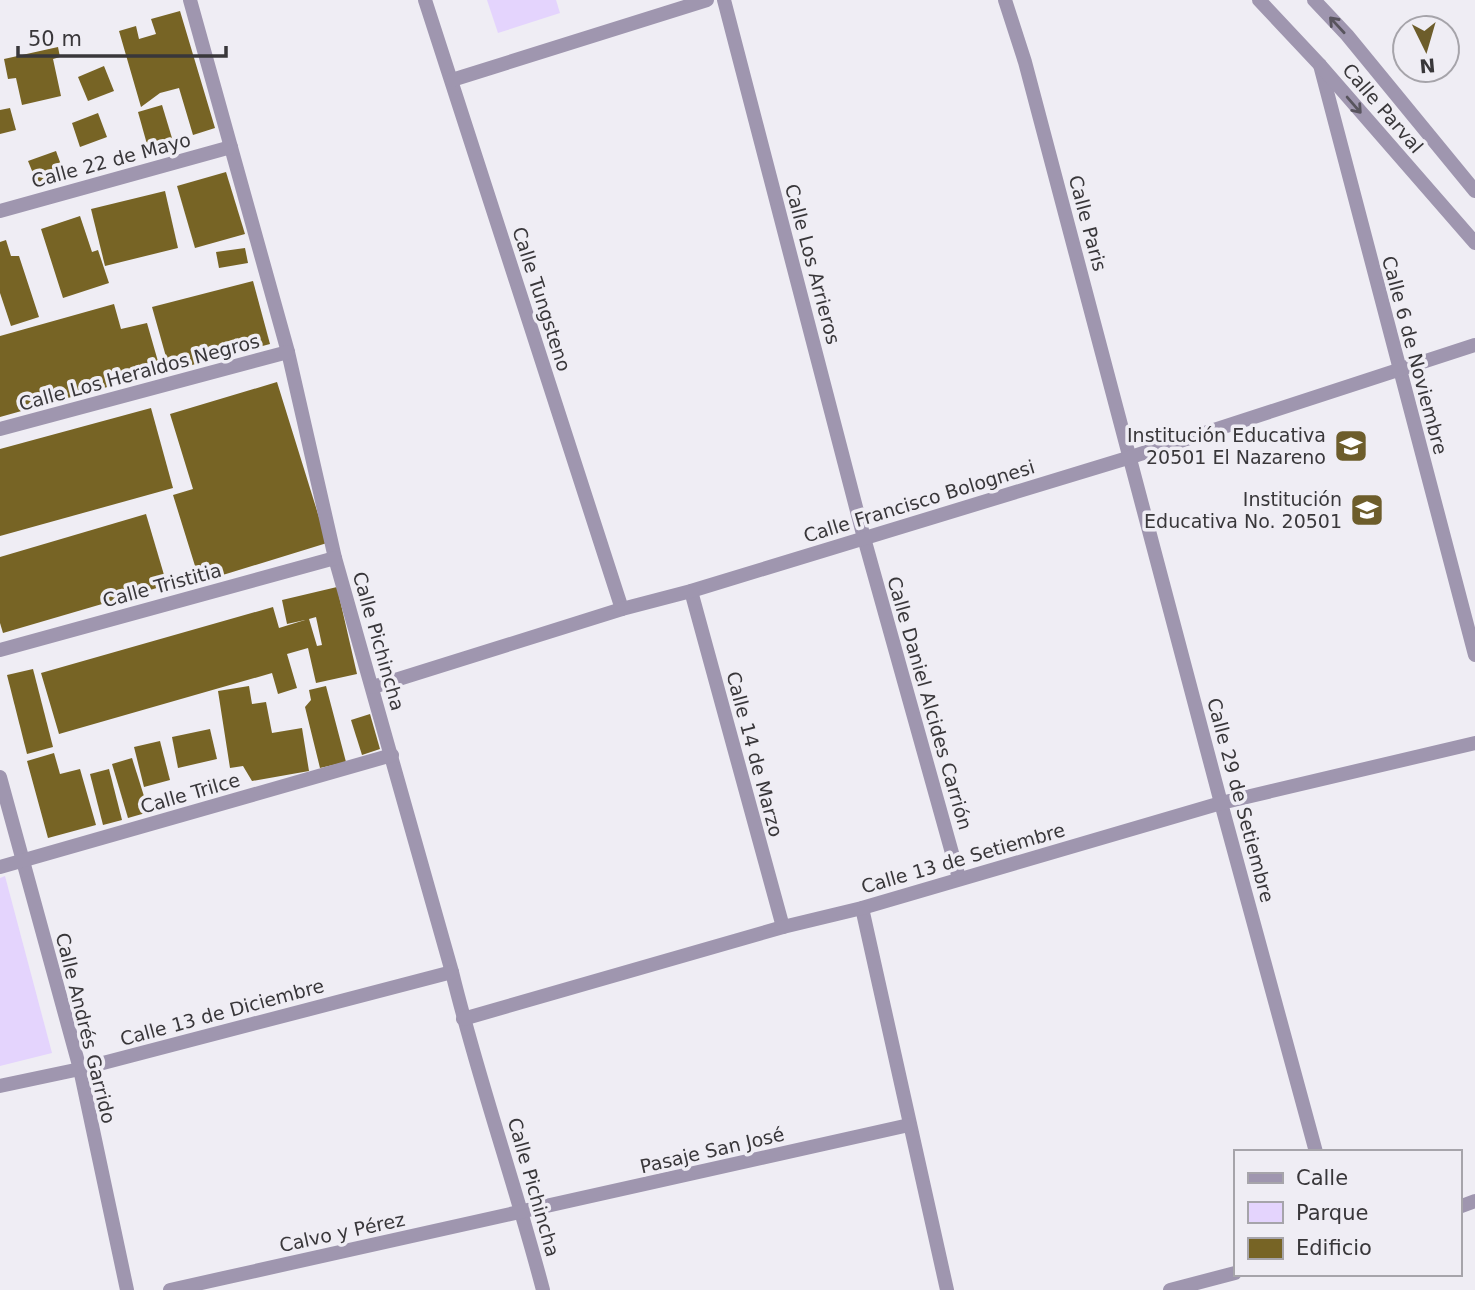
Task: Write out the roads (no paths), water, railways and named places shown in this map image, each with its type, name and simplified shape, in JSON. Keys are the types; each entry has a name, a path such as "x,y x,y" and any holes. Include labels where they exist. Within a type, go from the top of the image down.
{"street":[{"name":"Calle Pichincha","path":"190,0 288,352 335,558 543,1290"},
{"name":"Calle Tungsteno","path":"425,0 622,609"},
{"path":"452,80 707,0"},
{"name":"Calle Los Arrieros","path":"724,0 864,538"},
{"name":"Calle Paris","path":"1005,0 1026,62 1131,457"},
{"name":"Calle Parval","path":"1259,0 1320,65 1475,243"},
{"name":"Calle Parval","path":"1314,0 1475,191"},
{"name":"Calle 6 de Noviembre","path":"1320,65 1475,655"},
{"name":"Calle 22 de Mayo","path":"0,211 232,147"},
{"name":"Calle Francisco Bolognesi","path":"373,687 622,609 691,591 1131,457 1475,345"},
{"name":"Calle Los Heraldos Negros","path":"0,429 288,352"},
{"name":"Calle 29 de Setiembre","path":"1131,457 1314,1150"},
{"name":"Calle Daniel Alcides Carrión","path":"864,538 959,878"},
{"name":"Calle Tristitia","path":"0,650 335,558"},
{"name":"Calle 14 de Marzo","path":"691,591 783,927"},
{"name":"Calle 13 de Setiembre","path":"464,1019 783,927 862,908 1221,803 1475,743"},
{"name":"Calle Trilce","path":"0,867 391,755"},
{"name":"Calle Andrés Garrido","path":"0,777 80,1069 127,1290"},
{"path":"862,908 947,1290"},
{"name":"Calle 13 de Diciembre","path":"0,1086 80,1069 452,972"},
{"name":"Pasaje San José","path":"523,1213 909,1125"},
{"name":"Calvo y Pérez","path":"170,1290 523,1213"},
{"path":"1170,1290 1234,1273"}],"place":[{"name":"Institución Educativa 20501 El Nazareno","path":"1351,446"},
{"name":"Institución Educativa No. 20501","path":"1367,510"}]}
